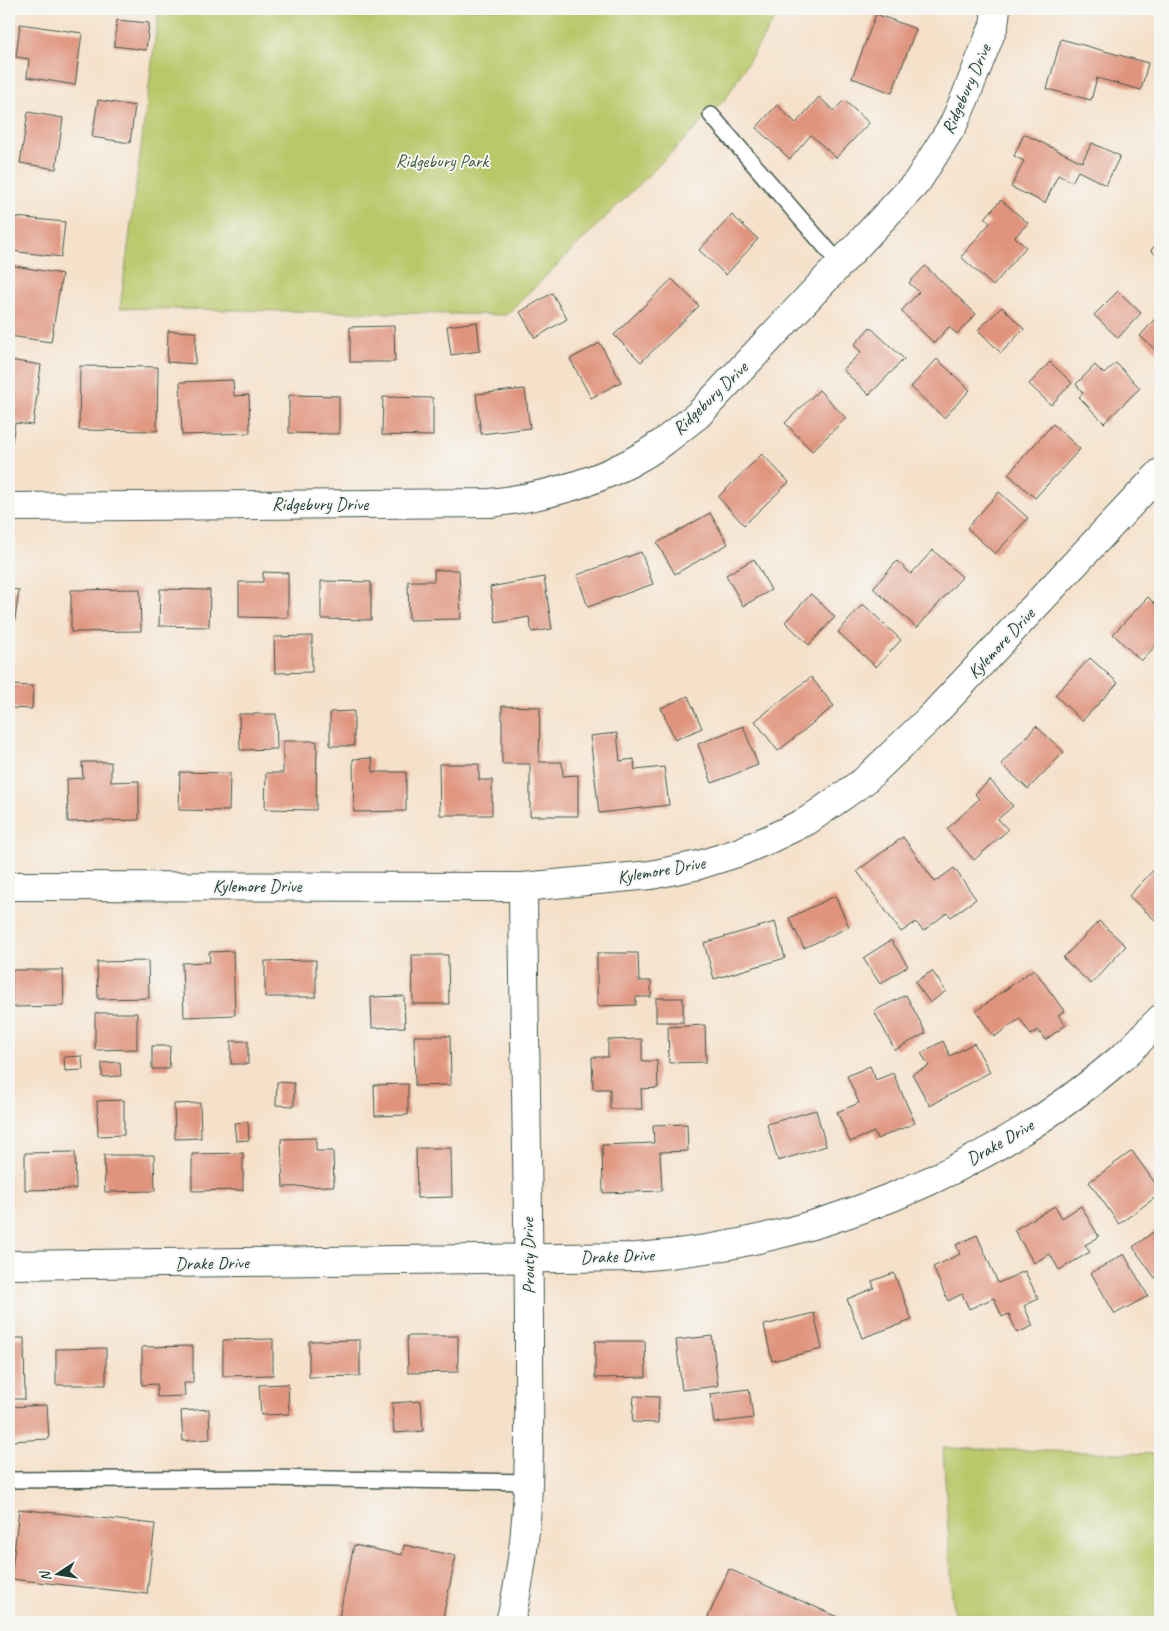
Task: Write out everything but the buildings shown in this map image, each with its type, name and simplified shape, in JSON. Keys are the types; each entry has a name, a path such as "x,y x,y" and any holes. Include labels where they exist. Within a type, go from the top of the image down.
{"street":[{"name":"Ridgebury Drive","path":"9,507 490,503 525,499 560,491 593,480 620,468 661,444 698,415 918,182 953,125 994,25 996,9"},
{"name":"Kylemore Drive","path":"9,886 523,887 651,875 699,865 736,853 807,821 864,781 930,719 1160,472"},
{"name":"Prouty Drive","path":"510,1622 522,1555 528,1482 529,1258 523,887"},
{"name":"Drake Drive","path":"9,1265 637,1257 665,1255 732,1245 798,1230 867,1208 926,1183 1001,1144 1064,1104 1122,1058 1160,1019"}],"lane":[{"path":"710,116 840,264"},
{"path":"9,1480 262,1478 528,1482"}],"green space":[{"name":"Ridgebury Park","path":"159,9 777,9 774,20 725,100 506,315 120,308"},
{"path":"943,1448 1160,1454 1160,1622 954,1622"}]}
